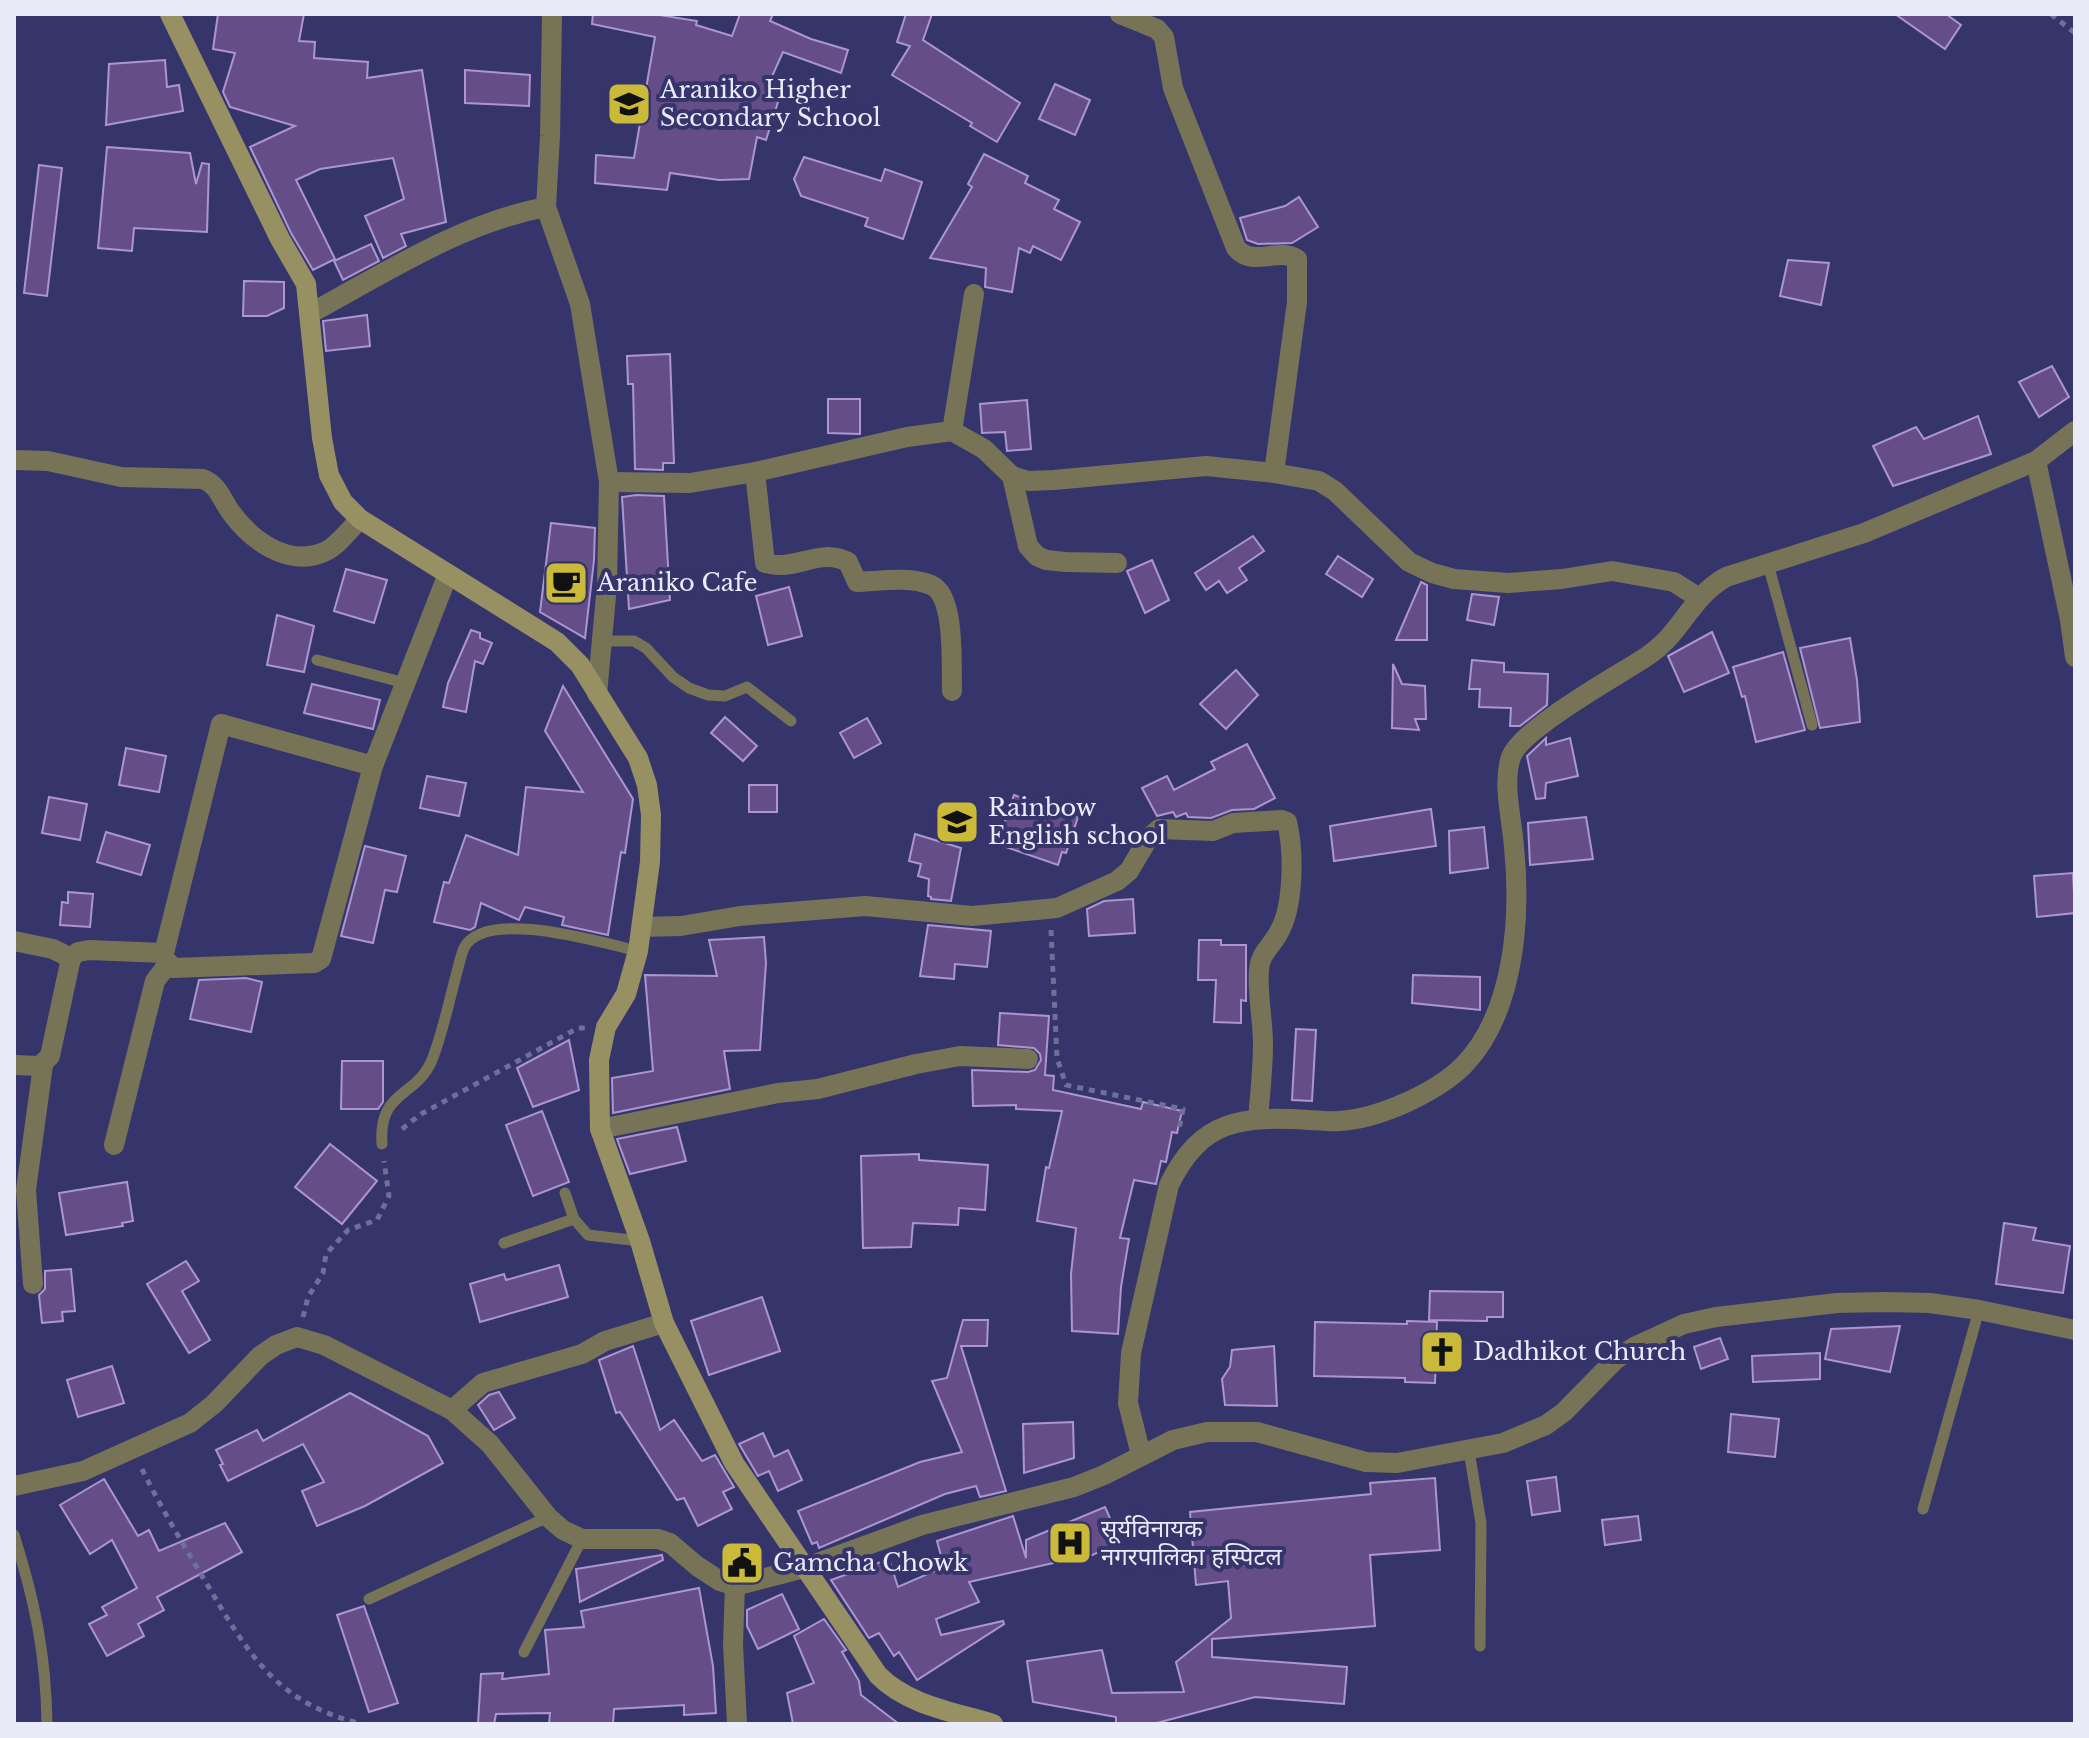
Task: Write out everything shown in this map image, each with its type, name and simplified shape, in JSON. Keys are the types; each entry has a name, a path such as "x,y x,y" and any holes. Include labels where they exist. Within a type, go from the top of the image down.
{"street":[{"path":"170,14 280,239 306,284 322,438 329,475 343,502 360,519 557,642 580,665 638,758 647,785 651,815 650,862 638,951 626,994 606,1027 598,1084 600,1129 640,1241 664,1323 734,1463 878,1675 893,1690 916,1700 993,1724"},
{"path":"552,14 546,207 580,304 609,482 607,585 597,694"},
{"path":"1120,14 1157,29 1164,37 1173,88 1236,248 1243,256 1252,258 1289,254 1297,259 1297,302 1274,473"},
{"path":"311,313 441,243 513,213 546,207"},
{"path":"952,431 974,294"},
{"path":"609,482 690,483 755,472 907,437 952,431 984,449 1012,476 1028,481 1206,466 1319,481 1335,491 1409,562 1454,579 1508,583 1612,571 1674,582 1699,598"},
{"path":"1141,1455 1128,1403 1131,1353 1169,1185 1196,1144 1217,1129 1242,1120 1336,1122 1366,1118 1399,1106 1429,1090 1464,1065 1492,1025 1499,1007 1514,932 1517,880 1508,786 1511,757 1522,739 1672,637 1699,598 1709,587 1726,577 1864,533 2036,461 2075,431"},
{"path":"14,460 48,461 121,477 203,479 213,484 246,533 272,550 303,556 326,552 360,519"},
{"path":"2036,461 2075,657"},
{"path":"755,472 765,563 788,565 834,555 848,562 857,582 901,580 932,585 941,593 948,611 952,691"},
{"path":"1012,476 1028,546 1037,556 1066,562 1117,563"},
{"path":"33,1284 26,1190 43,1065 50,1056 71,958 78,952 89,950 166,958 173,968 314,963 321,959 373,766 448,574"},
{"path":"114,1145 155,981 166,958 221,724 373,766"},
{"path":"642,927 681,926 740,916 865,906 972,916 1049,908 1075,901 1117,881 1129,871 1148,839 1159,829 1213,831 1233,823 1282,820 1287,822 1291,880 1286,916 1279,934 1265,949 1259,968 1263,1045 1258,1119"},
{"path":"14,941 53,949 71,958"},
{"path":"600,1129 778,1093 818,1089 960,1056 1028,1059"},
{"path":"14,1065 43,1065"},
{"path":"14,1486 83,1471 190,1423 214,1404 260,1356 276,1345 297,1337 324,1345 452,1410 490,1444 548,1517 563,1530 582,1539 658,1539 670,1543 720,1581 735,1586 804,1568 922,1525 1074,1487 1173,1440 1220,1432 1257,1432 1366,1462 1397,1463 1503,1443 1546,1425 1564,1412 1616,1359 1658,1334 1684,1324 1745,1313 1837,1303 1930,1303 2075,1330"},
{"path":"452,1410 483,1383 582,1354 605,1341 664,1323"},
{"path":"735,1586 733,1644 737,1724"}],"lane":[{"path":"1768,564 1812,725"},
{"path":"602,641 634,641 646,648 673,677 689,688 708,695 725,696 747,687 791,721"},
{"path":"317,660 405,683"},
{"path":"382,1144 383,1118 392,1100 407,1091 431,1063 465,946 484,930 534,929 638,951"},
{"path":"565,1193 574,1219 588,1235 640,1241"},
{"path":"504,1243 574,1219"},
{"path":"1923,1509 1979,1310"},
{"path":"1469,1451 1481,1523 1480,1646"},
{"path":"369,1599 548,1517"},
{"path":"14,1535 38,1622 46,1674 47,1724"},
{"path":"524,1652 582,1539"}],"path":[{"path":"2051,14 2075,33"},
{"path":"1049,908 1057,1058 1066,1085 1183,1109 1175,1148 1183,1160"},
{"path":"297,1337 308,1297 323,1273 326,1254 348,1230 377,1220 389,1196 382,1144 421,1114 578,1028 606,1027"},
{"path":"133,1450 161,1507 252,1657 280,1685 309,1706 362,1724"}],"building":[{"path":"218,14 304,14 299,41 315,42 314,58 368,62 367,78 422,70 446,222 401,234 406,246 383,258 365,216 404,199 393,158 320,169 296,180 335,259 313,270 291,233 250,147 295,126 230,107 223,92 235,53 213,49"},
{"path":"593,14 653,14 697,21 696,25 732,36 740,14 773,14 770,21 811,39 848,50 841,73 783,52 764,94 778,102 766,140 757,137 749,179 719,180 670,173 667,190 595,183 596,155 634,158 655,37 592,24"},
{"path":"906,14 932,14 923,40 1020,103 997,142 970,126 972,123 892,75 910,46 897,42"},
{"path":"1895,14 1946,14 1961,25 1945,49"},
{"path":"165,60 167,87 179,85 183,111 106,125 109,64"},
{"path":"465,70 530,75 529,106 465,103"},
{"path":"1055,84 1090,100 1075,135 1039,119"},
{"path":"107,147 190,153 196,184 202,163 209,164 207,232 134,228 132,251 98,248"},
{"path":"984,154 1028,176 1025,183 1059,200 1054,209 1080,222 1061,260 1033,246 1030,253 1019,248 1012,292 985,287 986,268 930,258 972,187 968,184"},
{"path":"804,157 881,181 885,169 922,182 903,239 865,226 868,218 801,196 794,179"},
{"path":"39,165 62,168 47,296 24,293"},
{"path":"1299,197 1318,227 1292,243 1258,244 1247,240 1240,218 1285,206"},
{"path":"371,244 379,261 343,280 334,261"},
{"path":"1788,260 1829,263 1821,305 1780,296"},
{"path":"244,281 284,282 284,308 267,316 243,316"},
{"path":"367,315 370,346 326,351 323,321"},
{"path":"670,354 674,463 663,463 663,470 635,469 633,384 628,384 627,356"},
{"path":"2052,366 2069,397 2039,417 2019,382"},
{"path":"828,399 860,399 860,434 828,433"},
{"path":"1027,400 1031,449 1007,451 1005,432 982,433 980,404"},
{"path":"1978,416 1991,454 1893,486 1873,446 1916,427 1924,439"},
{"path":"664,496 670,600 629,609 622,497"},
{"path":"551,523 595,528 585,638 540,612"},
{"path":"1253,536 1264,551 1239,568 1247,580 1227,593 1219,581 1206,590 1195,573"},
{"path":"1338,556 1373,579 1362,597 1326,574"},
{"path":"1152,560 1169,600 1145,613 1127,571"},
{"path":"346,569 387,580 374,623 334,611"},
{"path":"1421,582 1427,585 1427,640 1396,640"},
{"path":"789,587 802,636 768,645 756,596"},
{"path":"1472,594 1499,597 1494,625 1467,620"},
{"path":"277,615 314,626 304,672 267,665"},
{"path":"471,630 492,643 483,664 475,661 466,712 443,707 448,683"},
{"path":"1712,632 1729,673 1684,692 1668,656"},
{"path":"1850,638 1860,722 1820,728 1800,648"},
{"path":"1783,652 1805,730 1756,742 1745,696 1742,697 1733,667"},
{"path":"1472,660 1504,663 1504,672 1548,674 1547,705 1520,726 1510,726 1511,708 1479,707 1480,689 1469,689"},
{"path":"1393,664 1402,684 1425,686 1426,719 1415,719 1419,730 1392,728"},
{"path":"1236,670 1258,695 1226,729 1200,704"},
{"path":"312,684 380,700 373,729 304,713"},
{"path":"563,686 633,799 608,935 562,925 564,917 525,907 519,920 481,903 475,927 470,930 434,922 444,882 449,883 466,835 518,855 526,787 583,792 545,731"},
{"path":"725,717 757,746 743,761 711,733"},
{"path":"867,718 881,743 854,758 840,733"},
{"path":"1546,738 1546,745 1570,738 1578,776 1546,783 1545,798 1536,799 1527,756"},
{"path":"1247,744 1275,798 1254,809 1232,810 1211,818 1188,817 1186,813 1176,817 1173,812 1157,816 1142,788 1167,776 1174,790 1215,769 1211,762"},
{"path":"126,748 166,756 159,792 119,785"},
{"path":"427,776 466,783 459,816 420,808"},
{"path":"749,785 777,785 777,812 749,812"},
{"path":"1014,795 1078,817 1066,853 1062,852 1058,865 997,844"},
{"path":"49,797 87,804 80,840 42,833"},
{"path":"1431,809 1436,846 1334,861 1330,826"},
{"path":"1586,817 1593,859 1530,865 1528,823"},
{"path":"1484,827 1488,868 1450,873 1449,831"},
{"path":"106,832 150,845 141,875 97,862"},
{"path":"915,834 961,848 951,901 931,899 928,896 929,879 918,876 921,864 909,861"},
{"path":"365,846 406,856 397,892 385,890 373,943 341,936"},
{"path":"2073,873 2075,913 2037,917 2034,876"},
{"path":"68,892 93,894 90,927 60,925 62,902 68,903"},
{"path":"1133,899 1135,933 1089,936 1087,909 1104,901"},
{"path":"928,925 991,931 987,967 955,964 954,979 920,976"},
{"path":"764,937 766,963 760,1050 724,1051 730,1089 613,1113 612,1078 653,1071 645,975 717,976 709,940"},
{"path":"1199,940 1221,940 1221,945 1246,945 1246,1001 1241,1000 1241,1023 1214,1022 1216,980 1198,980"},
{"path":"1413,975 1480,977 1480,1010 1412,1003"},
{"path":"246,978 262,982 251,1032 190,1019 199,980"},
{"path":"1000,1013 1049,1016 1045,1075 1054,1076 1053,1090 1141,1109 1143,1102 1182,1111 1177,1133 1172,1132 1166,1162 1161,1161 1156,1184 1134,1180 1120,1238 1129,1239 1121,1287 1118,1334 1072,1331 1071,1274 1076,1228 1037,1221 1046,1167 1049,1168 1062,1111 1016,1109 1016,1105 973,1106 972,1070 1028,1072 1035,1070 1041,1060 1034,1048 998,1045"},
{"path":"1296,1029 1316,1030 1312,1101 1292,1100"},
{"path":"569,1040 579,1090 533,1107 517,1068"},
{"path":"342,1061 383,1061 383,1102 378,1109 341,1109"},
{"path":"542,1111 569,1182 533,1196 506,1125"},
{"path":"677,1127 686,1161 630,1174 617,1139"},
{"path":"330,1144 377,1181 342,1224 295,1187"},
{"path":"919,1154 919,1160 988,1165 985,1210 959,1208 958,1225 913,1223 911,1247 863,1248 861,1156"},
{"path":"127,1182 133,1221 122,1223 123,1226 66,1235 59,1193"},
{"path":"2004,1223 2036,1228 2033,1240 2070,1246 2063,1293 1996,1284"},
{"path":"186,1261 199,1281 182,1291 210,1340 189,1353 147,1284"},
{"path":"559,1265 568,1297 480,1322 470,1284 504,1274 506,1280"},
{"path":"71,1269 75,1311 62,1312 63,1321 42,1323 39,1295 45,1289 45,1271"},
{"path":"1430,1291 1503,1292 1503,1317 1487,1317 1487,1321 1429,1320"},
{"path":"762,1297 780,1351 709,1375 691,1321"},
{"path":"963,1320 988,1320 987,1346 961,1346 1006,1491 980,1497 976,1486 945,1494 819,1548 817,1542 812,1544 798,1511 920,1462 962,1452 932,1381 947,1378"},
{"path":"1407,1321 1437,1322 1435,1383 1405,1382 1405,1378 1314,1376 1315,1322 1407,1324"},
{"path":"1900,1326 1890,1372 1825,1359 1831,1329"},
{"path":"1720,1338 1728,1359 1701,1369 1694,1347"},
{"path":"633,1346 660,1430 674,1420 702,1461 715,1455 734,1487 723,1492 732,1509 698,1526 684,1498 677,1500 620,1412 616,1413 599,1360"},
{"path":"1274,1346 1277,1406 1225,1405 1222,1379 1230,1367 1232,1350"},
{"path":"1820,1353 1820,1379 1753,1382 1752,1356"},
{"path":"112,1366 124,1403 78,1417 67,1380"},
{"path":"499,1392 515,1418 494,1430 478,1405 489,1395"},
{"path":"350,1393 428,1436 443,1463 365,1506 317,1526 302,1491 324,1482 303,1444 228,1481 216,1450 257,1430 263,1441"},
{"path":"1731,1414 1779,1419 1775,1457 1728,1452"},
{"path":"1073,1422 1074,1458 1024,1473 1023,1424"},
{"path":"763,1433 774,1457 788,1450 802,1480 778,1491 769,1471 758,1476 739,1444"},
{"path":"1556,1477 1560,1511 1532,1515 1527,1481"},
{"path":"1435,1478 1440,1550 1370,1555 1375,1626 1212,1639 1212,1657 1347,1667 1344,1704 1255,1697 1153,1724 1116,1724 1116,1717 1033,1702 1027,1661 1102,1650 1112,1693 1184,1692 1176,1662 1231,1618 1228,1581 1196,1585 1190,1512 1371,1494 1370,1483"},
{"path":"104,1479 138,1536 149,1530 159,1551 225,1523 242,1552 157,1597 164,1610 138,1624 144,1636 107,1656 89,1624 107,1615 102,1607 137,1588 112,1540 90,1554 60,1505"},
{"path":"1105,1507 1121,1543 1073,1563 1071,1559 969,1582 979,1602 936,1619 941,1635 1003,1621 1004,1624 917,1680 899,1652 894,1656 879,1633 869,1638 831,1580 889,1559 898,1587 944,1567 937,1541 1013,1516 1026,1558 1026,1540"},
{"path":"1638,1516 1641,1540 1605,1545 1602,1520"},
{"path":"662,1555 663,1560 580,1602 576,1569"},
{"path":"699,1588 713,1666 716,1713 684,1715 684,1705 614,1709 613,1724 549,1724 550,1713 496,1714 494,1724 478,1724 481,1674 503,1673 502,1679 549,1674 545,1630 584,1627 581,1611"},
{"path":"782,1594 799,1629 758,1649 747,1626 747,1610"},
{"path":"364,1606 398,1703 369,1712 337,1615"},
{"path":"824,1619 846,1650 842,1652 859,1681 861,1695 899,1724 793,1724 787,1693 814,1683 794,1636"}],"place":[{"name":"Araniko Higher Secondary School","path":"629,104"},
{"name":"Araniko Cafe","path":"566,583"},
{"name":"Rainbow English school","path":"957,822"},
{"name":"Dadhikot Church","path":"1442,1352"},
{"name":"सूर्यविनायक नगरपालिका हस्पिटल","path":"1070,1543"},
{"name":"Gamcha Chowk","path":"742,1563"}]}
